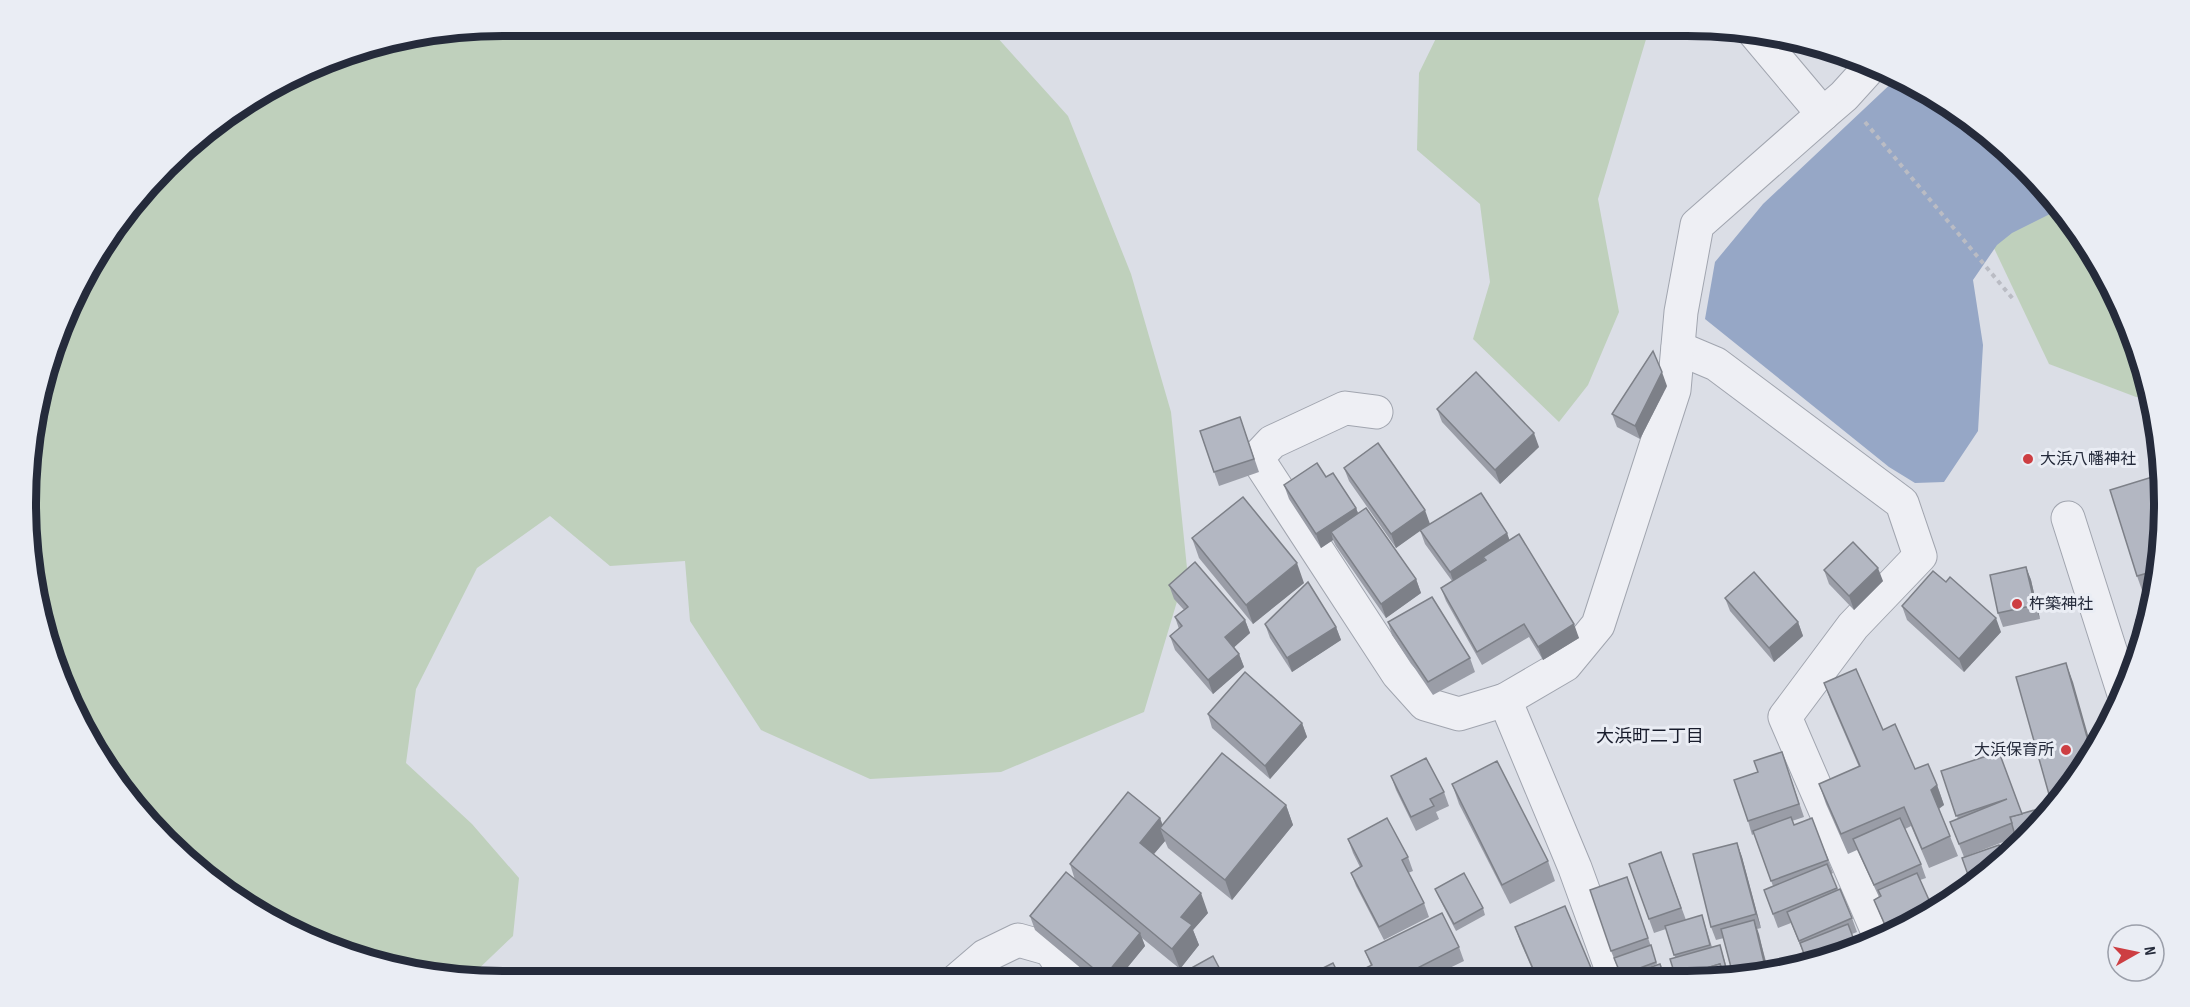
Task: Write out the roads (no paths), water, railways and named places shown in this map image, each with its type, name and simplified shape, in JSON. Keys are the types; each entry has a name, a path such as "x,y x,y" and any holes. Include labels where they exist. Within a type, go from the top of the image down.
{"street":[{"path":"1766,43 1833,105"},
{"path":"1376,412 1345,408 1272,442 1257,458 1398,674 1425,704 1459,714 1505,700 1565,665 1598,625 1674,390 1681,312 1697,225 1833,105 1865,72"},
{"path":"1678,348 1716,364 1902,503 1907,517 1920,556 1853,626 1785,717 1877,930"},
{"path":"2068,518 2119,679"},
{"path":"1505,700 1575,868 1612,971"},
{"path":"968,971 985,956 1018,940 1050,949 1065,971"}],"water":[{"path":"1891,83 1946,115 1995,152 2038,195 2052,213 2012,233 1997,245 1973,280 1983,345 1978,431 1944,482 1915,483 1889,467 1705,319 1715,262 1763,204"}],"place":[{"name":"大浜八幡神社","path":"2028,459"},
{"name":"杵築神社","path":"2017,604"},
{"name":"大浜保育所","path":"2066,750"}],"district":[{"name":"大浜町二丁目","path":"1650,736"}]}
